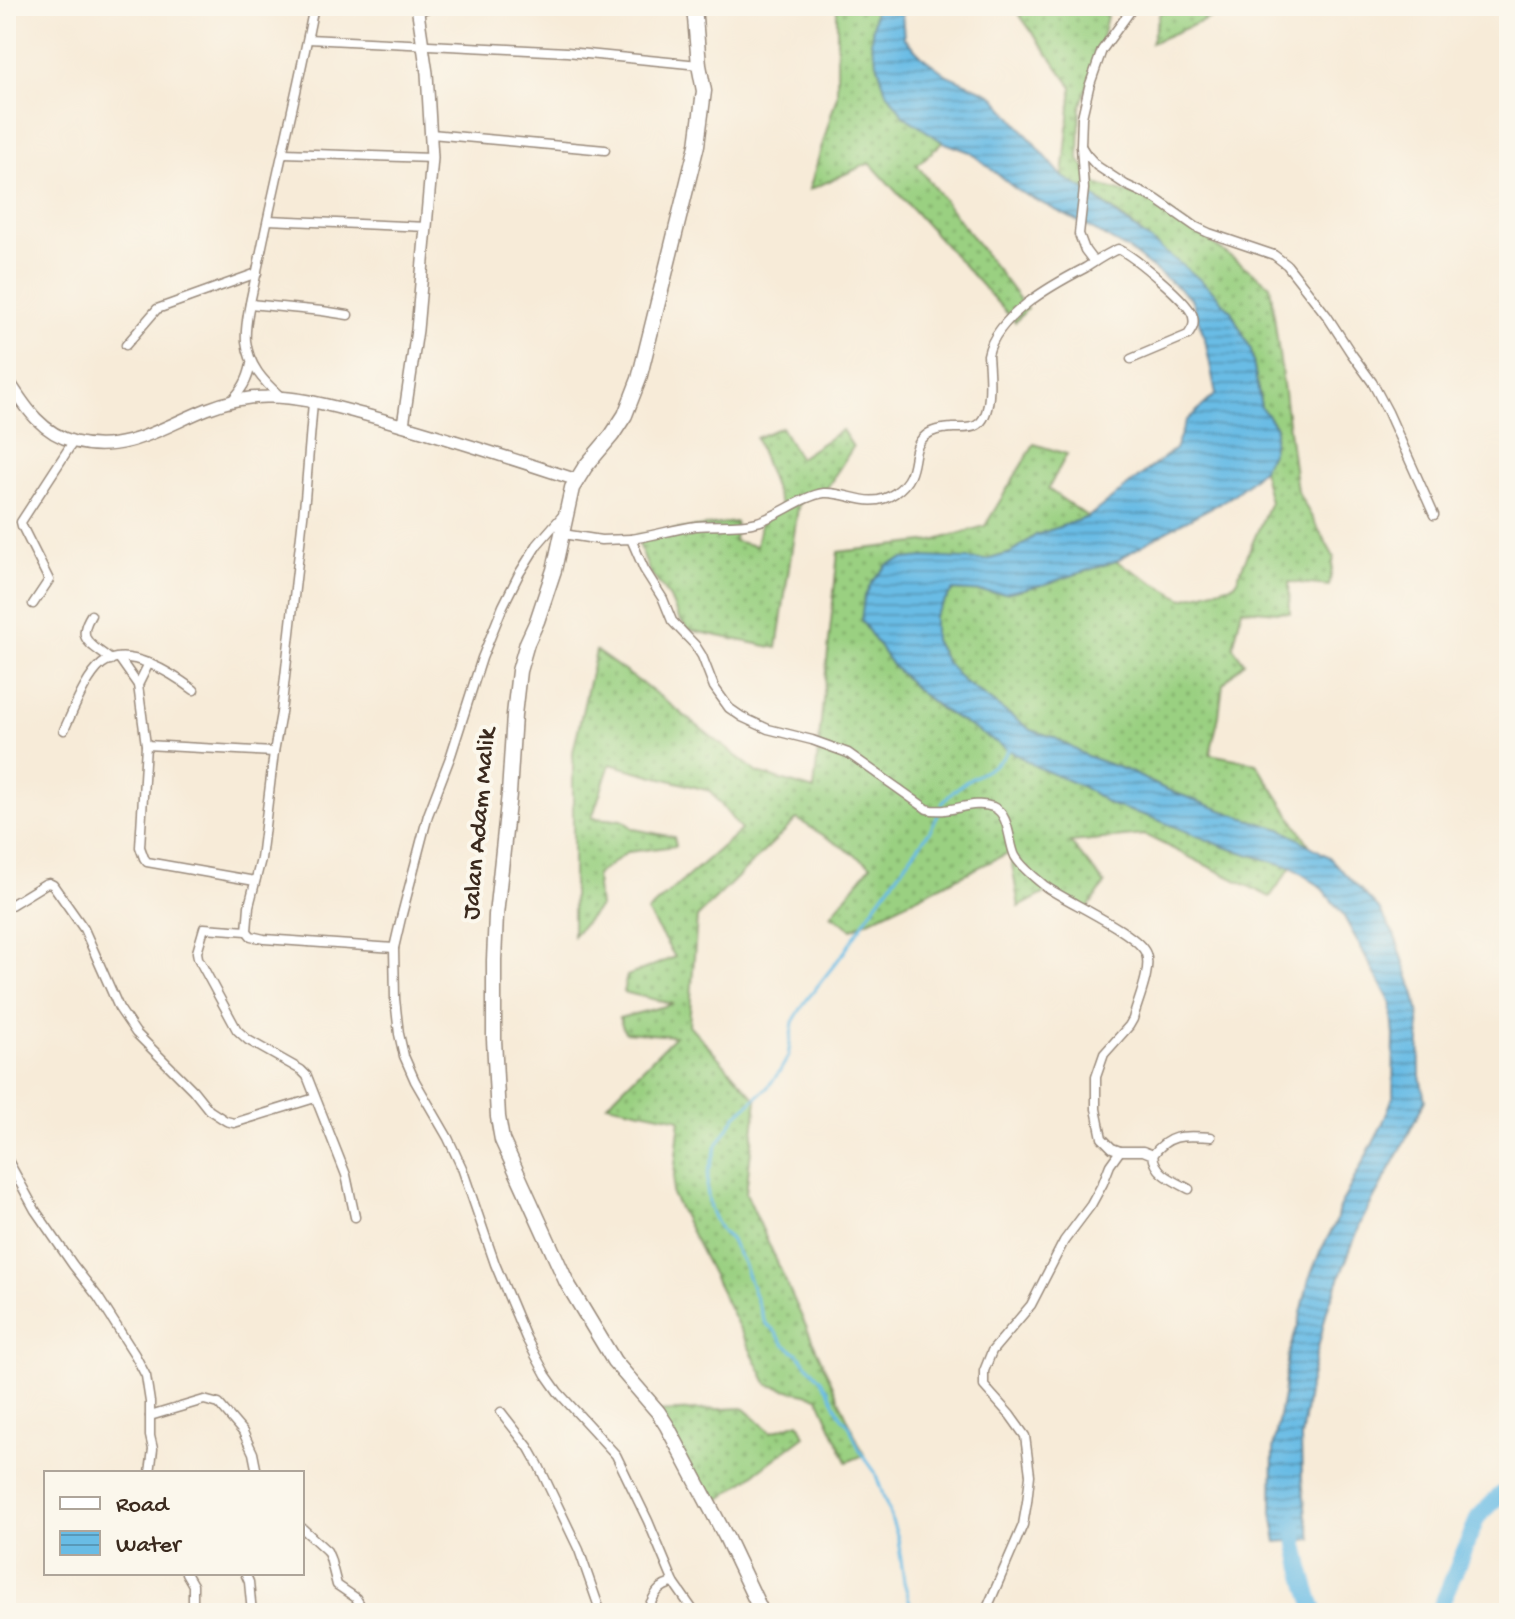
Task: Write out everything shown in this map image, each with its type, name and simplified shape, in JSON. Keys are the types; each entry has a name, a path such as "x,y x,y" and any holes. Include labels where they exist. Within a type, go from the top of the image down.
{"highway":[{"name":"Jalan Adam Malik","path":"694,6 704,91 697,145 639,379 625,415 572,488 547,596 523,654 515,697 509,794 496,915 494,1039 502,1140 567,1283 614,1361 667,1426 762,1613"}],"street":[{"path":"281,397 251,364 246,339 250,304 314,6"},
{"path":"403,425 417,330 432,158 424,45 418,9 433,6"},
{"path":"1094,262 1079,234 1084,189 1082,117 1104,46 1134,6"},
{"path":"308,39 567,52 699,65"},
{"path":"431,134 605,150"},
{"path":"1081,146 1097,166 1126,185 1156,199 1196,227 1274,255 1287,265 1372,382 1434,515"},
{"path":"284,153 432,158"},
{"path":"268,220 427,227"},
{"path":"563,534 601,540 631,539 683,528 754,523 820,494 830,493 861,500 891,496 911,477 922,438 936,429 978,425 985,417 989,347 1003,327 1045,289 1115,250 1122,250 1170,289 1193,314 1192,329 1188,335 1131,359"},
{"path":"126,345 153,311 163,305 257,273"},
{"path":"250,304 348,315"},
{"path":"230,402 244,386 251,364"},
{"path":"6,377 34,418 51,432 73,442 110,445 134,441 230,402 281,397 403,425 577,480"},
{"path":"313,402 281,713 261,859 249,906 247,931 251,936 264,939 394,948"},
{"path":"33,604 49,580 21,522 73,442"},
{"path":"567,510 537,545 494,625 451,755 431,804 394,948 399,1034 415,1081 462,1168 495,1264 526,1338 558,1392 616,1455 674,1583 695,1613"},
{"path":"631,539 672,621 695,645 714,687 729,708 768,729 848,753 927,809 992,806 1002,814 1014,853 1024,867 1052,891 1129,936 1142,947 1147,957 1147,968 1133,1019 1104,1054 1096,1077 1096,1109 1102,1138 1112,1148 1153,1155"},
{"path":"91,615 85,624 85,638 115,659 138,685 146,745 140,847 144,858 147,862 255,881"},
{"path":"64,730 104,662 115,659 149,663 194,690"},
{"path":"138,685 149,663"},
{"path":"146,745 274,752"},
{"path":"6,908 45,884 53,885 84,929 124,1017 139,1037 212,1113 234,1123 315,1098"},
{"path":"247,931 204,928 198,958 237,1030 248,1040 305,1073 346,1175 355,1217"},
{"path":"1153,1155 1168,1139 1211,1137"},
{"path":"985,1613 1023,1525 1030,1475 1025,1436 984,1386 982,1380 987,1361 1031,1305 1064,1241 1094,1200 1120,1151"},
{"path":"1153,1155 1161,1173 1189,1189"},
{"path":"6,1157 35,1210 98,1297 146,1376 153,1449 150,1471"},
{"path":"150,1416 204,1400 219,1404 243,1432 253,1453 257,1471"},
{"path":"501,1412 538,1464 579,1550 601,1613"},
{"path":"304,1530 327,1551 337,1585 356,1598 365,1613"},
{"path":"187,1575 193,1585 193,1613"},
{"path":"246,1575 252,1613"},
{"path":"646,1613 658,1590 674,1583"}],"green space":[{"path":"837,6 875,6 871,42 885,89 904,116 943,142 917,165 1027,309 1015,322 870,163 809,190 837,95"},
{"path":"1013,6 1095,6 1107,16 1080,108 1079,160 1098,185 1159,202 1270,285 1297,491 1334,557 1329,586 1289,582 1290,613 1242,609 1233,647 1244,662 1223,684 1210,754 1256,763 1310,846 1283,830 1165,789 1087,756 1053,737 1031,730 963,681 946,662 934,640 934,616 953,590 1005,593 1046,584 1116,561 1183,599 1235,584 1270,502 1262,469 1272,451 1276,427 1261,407 1251,350 1231,311 1130,223 1063,177 1072,87"},
{"path":"1162,6 1238,6 1151,43"},
{"path":"781,427 799,458 842,430 853,447 827,488 799,501 777,648 689,630 649,571 636,535 736,522 734,541 756,546 761,520 782,509 756,438"},
{"path":"1034,444 1067,454 1048,489 1088,517 1036,535 1011,553 986,560 958,560 861,620 892,665 941,710 1111,805 1225,847 1291,867 1270,897 1145,835 1070,842 1105,884 1085,912 1051,890 1019,907 1010,852 852,929 831,915 871,865 797,819 697,917 689,1025 757,1100 746,1193 864,1455 847,1462 818,1397 768,1385 672,1194 680,1119 607,1104 675,1036 625,1032 619,1018 673,1004 623,992 627,976 675,957 647,912 741,830 710,791 610,764 592,818 622,820 634,829 674,837 676,846 628,852 596,875 599,907 573,936 573,752 596,651 758,773 814,790 838,552 933,541 985,526"},
{"path":"743,1408 771,1432 799,1422 805,1436 710,1507 658,1412"}],"water":[{"path":"875,6 904,6 904,38 925,59 947,75 993,95 1063,177 1084,189 1214,292 1231,311 1251,350 1261,407 1276,427 1272,451 1262,469 1229,498 1116,561 1046,584 1005,593 953,590 934,616 934,640 946,662 963,681 1031,730 1053,737 1087,756 1165,789 1283,830 1329,857 1379,909 1395,936 1419,1015 1420,1076 1425,1100 1362,1220 1327,1310 1309,1386 1301,1438 1306,1516 1312,1539 1277,1542 1272,1512 1273,1449 1288,1354 1309,1279 1336,1222 1339,1208 1393,1097 1391,1003 1342,913 1320,886 1291,867 1225,847 1111,805 1083,787 1037,767 941,709 917,690 892,665 861,620 864,598 872,582 888,564 924,557 986,560 1011,553 1036,535 1088,517 1175,449 1186,421 1216,394 1205,339 1191,298 1129,250 1018,191 970,152 943,142 904,116 885,89 871,42"}],"waterway":[{"path":"942,804 960,786 996,764 1009,749"},
{"path":"913,1613 904,1582 898,1538 875,1472 820,1379 765,1323 743,1263 715,1220 707,1189 708,1173 717,1145 736,1116 767,1088 780,1071 788,1057 793,1022 805,1002 845,951 938,815"},
{"path":"1438,1613 1478,1517 1501,1494 1509,1491"},
{"path":"1294,1522 1302,1568 1316,1613"}]}
